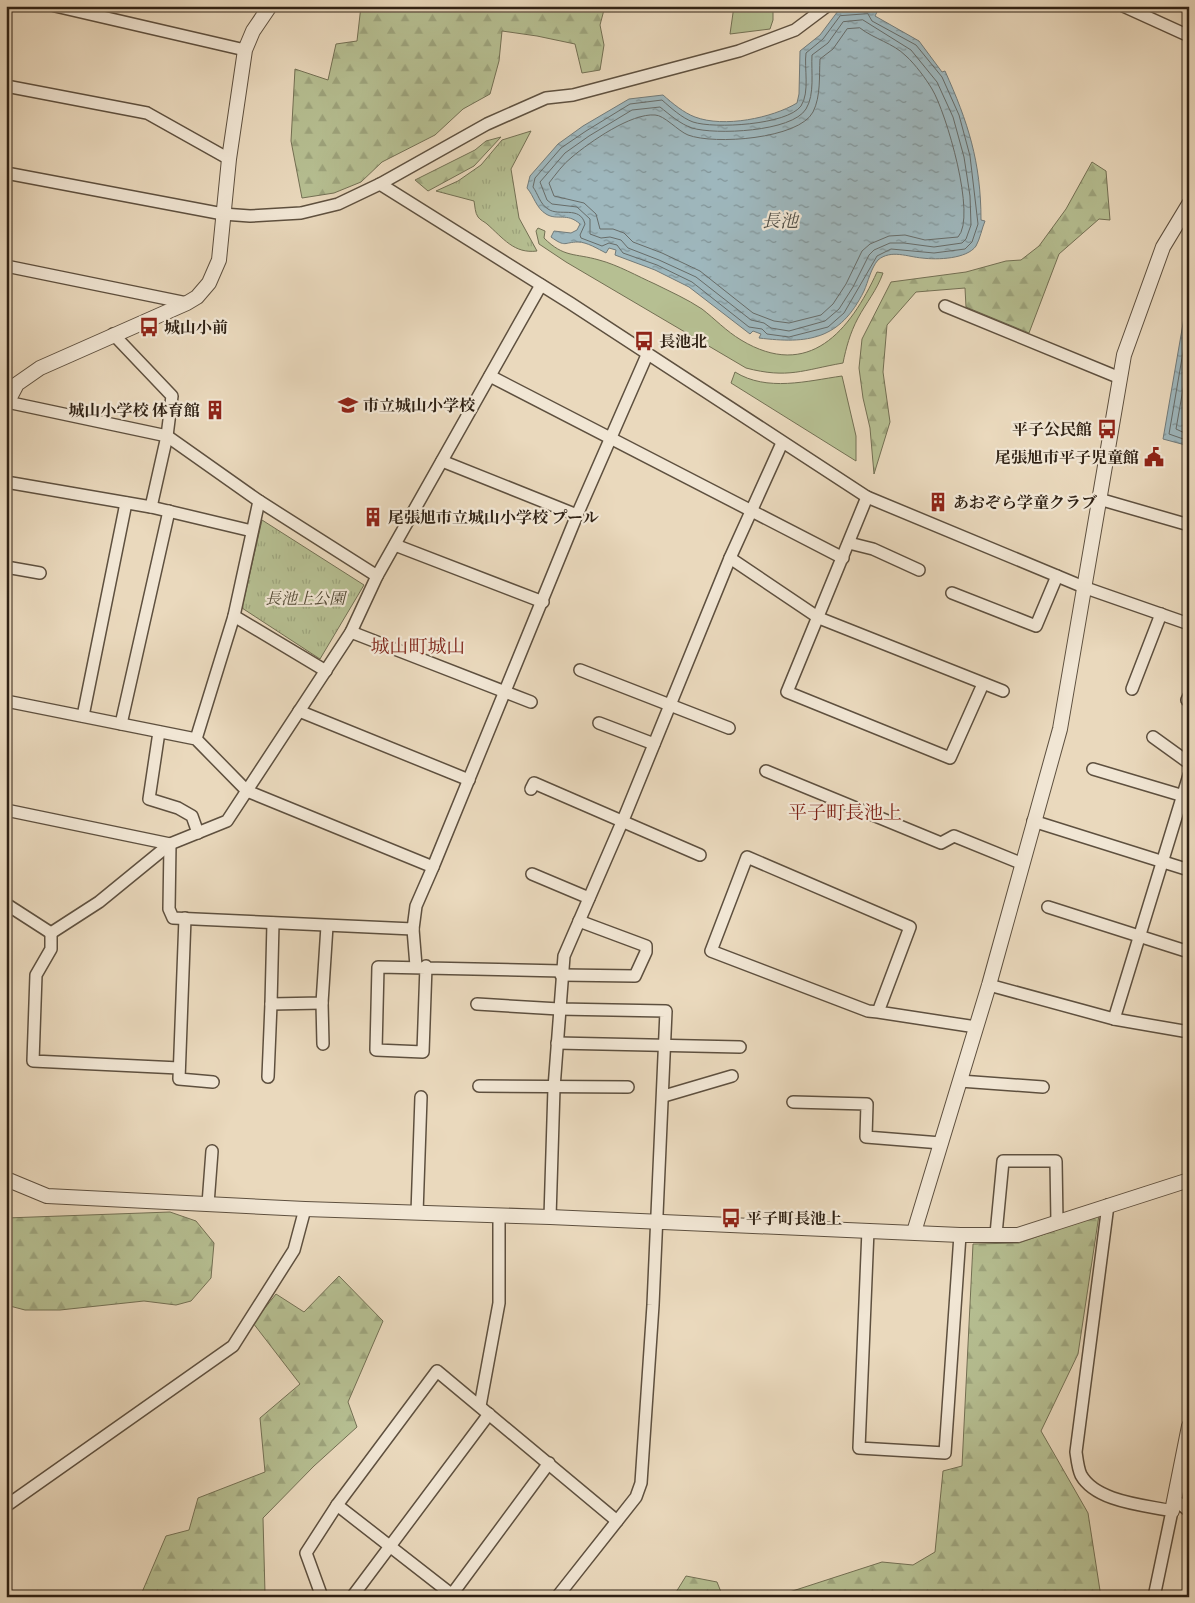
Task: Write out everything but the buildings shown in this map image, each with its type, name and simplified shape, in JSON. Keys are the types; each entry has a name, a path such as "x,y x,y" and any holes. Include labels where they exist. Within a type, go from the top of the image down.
{"street":[{"path":"55,6 245,50"},
{"path":"270,6 253,31 245,50 229,159 219,260 213,276 203,290 187,303 113,334 40,368 17,384 7,403 167,436 259,501 377,576"},
{"path":"6,173 223,214 250,216 301,213 338,204 380,184 487,124 546,98 573,95 739,51 795,30 827,6"},
{"path":"1123,6 1189,36"},
{"path":"6,86 147,113 229,159"},
{"path":"380,184 541,285 867,497 1086,588 1189,624"},
{"path":"914,1232 989,985 1060,728 1086,588 1124,355 1148,283 1163,247 1189,204"},
{"path":"6,266 187,303"},
{"path":"51,933 100,902 170,844 227,821 351,632 377,576 541,285"},
{"path":"945,306 1120,378"},
{"path":"113,334 172,396 167,436 151,507"},
{"path":"579,920 646,946 646,952 636,976 421,966 378,967 376,1050 423,1052 421,966 413,928 416,906 506,692 609,438 647,355"},
{"path":"490,376 843,558"},
{"path":"550,1217 554,1088 561,973 564,956 623,822 730,558 782,443"},
{"path":"442,461 578,515"},
{"path":"6,482 126,502 252,530"},
{"path":"867,497 819,618 786,692 950,758 983,684"},
{"path":"1099,499 1189,524"},
{"path":"196,739 234,616 259,501"},
{"path":"83,716 126,502"},
{"path":"121,724 169,511"},
{"path":"849,543 873,549 919,570"},
{"path":"395,545 543,602"},
{"path":"730,558 819,618 1002,691"},
{"path":"6,567 40,573"},
{"path":"952,592 1036,626 1057,576"},
{"path":"1132,689 1161,614"},
{"path":"234,616 326,671"},
{"path":"351,632 531,702"},
{"path":"580,670 729,728"},
{"path":"6,701 196,739 247,791 433,866"},
{"path":"299,711 469,780"},
{"path":"598,723 654,744"},
{"path":"159,732 149,799 178,808 192,816 198,833"},
{"path":"1153,738 1189,763"},
{"path":"1093,769 1185,796"},
{"path":"766,771 941,843 954,836 1023,864"},
{"path":"1114,1019 1138,936 1185,796 1189,776"},
{"path":"531,789 534,783 700,855"},
{"path":"6,810 170,844"},
{"path":"1033,821 1189,870"},
{"path":"170,844 169,910 173,918 273,924 413,928"},
{"path":"878,1012 910,927 748,857 710,951 868,1011 976,1027"},
{"path":"532,874 589,898"},
{"path":"6,904 51,933"},
{"path":"1048,907 1189,952"},
{"path":"185,918 178,1079 213,1082"},
{"path":"268,1077 273,924"},
{"path":"323,1044 322,1003 327,926"},
{"path":"51,933 51,949 36,975 33,1061 179,1068"},
{"path":"989,985 1114,1019 1189,1032"},
{"path":"271,1004 322,1003"},
{"path":"477,1004 559,1010 666,1011 664,1096 641,1483 636,1497 557,1597"},
{"path":"557,1043 740,1047"},
{"path":"664,1096 732,1076"},
{"path":"960,1082 1043,1087"},
{"path":"479,1086 628,1087"},
{"path":"417,1213 422,1096"},
{"path":"793,1102 867,1104 866,1137 941,1143"},
{"path":"208,1204 212,1151"},
{"path":"996,1234 1003,1161 1056,1160 1058,1222"},
{"path":"6,1178 47,1196 306,1209 550,1217 960,1235 1018,1234 1189,1180"},
{"path":"1108,1205 1076,1452 1081,1475 1100,1493 1114,1499 1173,1505 1189,1511"},
{"path":"6,1506 233,1346 294,1250 306,1209"},
{"path":"352,1597 485,1410 499,1303 499,1215"},
{"path":"868,1230 859,1448 945,1453 960,1235"},
{"path":"322,1597 306,1553 337,1505 437,1371 617,1521"},
{"path":"1154,1597 1189,1426"},
{"path":"337,1505 452,1596 549,1464"}],"green space":[{"path":"361,6 605,6 600,25 604,45 600,70 582,73 575,44 502,31 499,61 490,94 463,109 435,135 382,162 361,182 334,193 302,198 291,141 295,69 328,80 336,44 357,41"},
{"path":"734,6 773,6 773,20 770,29 730,34"},
{"path":"531,131 511,169 519,218 537,251 522,250 509,244 478,217 474,201 436,191 458,181 481,165 502,140"},
{"path":"501,137 474,166 428,191 415,180 475,150 486,141"},
{"path":"1092,162 1106,171 1110,220 1099,219 1059,254 1029,333 966,307 965,288 916,292 887,325 883,372 890,422 874,474 870,428 859,368 862,339 891,282 966,272 1006,261 1021,260 1039,246 1066,209"},
{"path":"538,228 545,231 544,238 558,249 570,254 606,262 627,271 696,305 741,340 765,351 787,355 807,352 824,344 840,330 854,313 877,272 883,273 855,324 843,363 795,372 773,373 746,368 566,262 539,244 536,231"},
{"path":"735,372 760,382 774,383 801,382 842,376 856,436 856,461 731,383"},
{"name":"長池上公園","path":"262,520 364,585 320,659 242,608"},
{"path":"170,1212 196,1221 214,1243 211,1278 191,1301 176,1305 144,1301 60,1310 25,1310 6,1305 6,1218"},
{"path":"1099,1215 1078,1354 1041,1431 1088,1513 1101,1597 774,1597 882,1562 913,1565 935,1552 943,1471 962,1466 973,1244 1019,1243"},
{"path":"339,1276 383,1321 348,1402 357,1427 314,1466 263,1518 265,1593 267,1597 140,1597 166,1536 189,1530 198,1498 265,1472 260,1418 300,1384 253,1323 276,1294 304,1312"},
{"path":"686,1576 717,1582 723,1597 673,1597"}],"water":[{"name":"長池","path":"878,10 875,16 919,41 942,72 945,71 972,143 979,179 981,220 985,221 976,246 972,250 966,254 943,259 928,259 900,254 883,257 873,267 864,291 855,307 833,329 807,339 777,340 759,338 761,334 753,331 750,334 689,287 655,270 615,255 616,250 609,248 606,253 585,243 565,244 551,237 554,231 571,233 577,230 580,224 571,218 554,217 546,214 540,209 527,188 530,176 558,144 583,126 629,99 663,95 678,108 695,117 720,122 748,120 787,108 797,103 800,51 820,35 838,11"},
{"path":"1189,289 1189,446 1163,439"}],"place":[{"name":"城山小前","path":"149,327"},
{"name":"長池北","path":"644,341"},
{"name":"市立城山小学校","path":"348,405"},
{"name":"城山小学校 体育館","path":"215,410"},
{"name":"平子公民館","path":"1107,429"},
{"name":"尾張旭市平子児童館","path":"1154,457"},
{"name":"あおぞら学童クラブ","path":"938,502"},
{"name":"尾張旭市立城山小学校 プール","path":"373,517"},
{"name":"平子町長池上","path":"731,1218"}],"district":[{"name":"城山町城山","path":"418,646"},
{"name":"平子町長池上","path":"845,812"}]}
